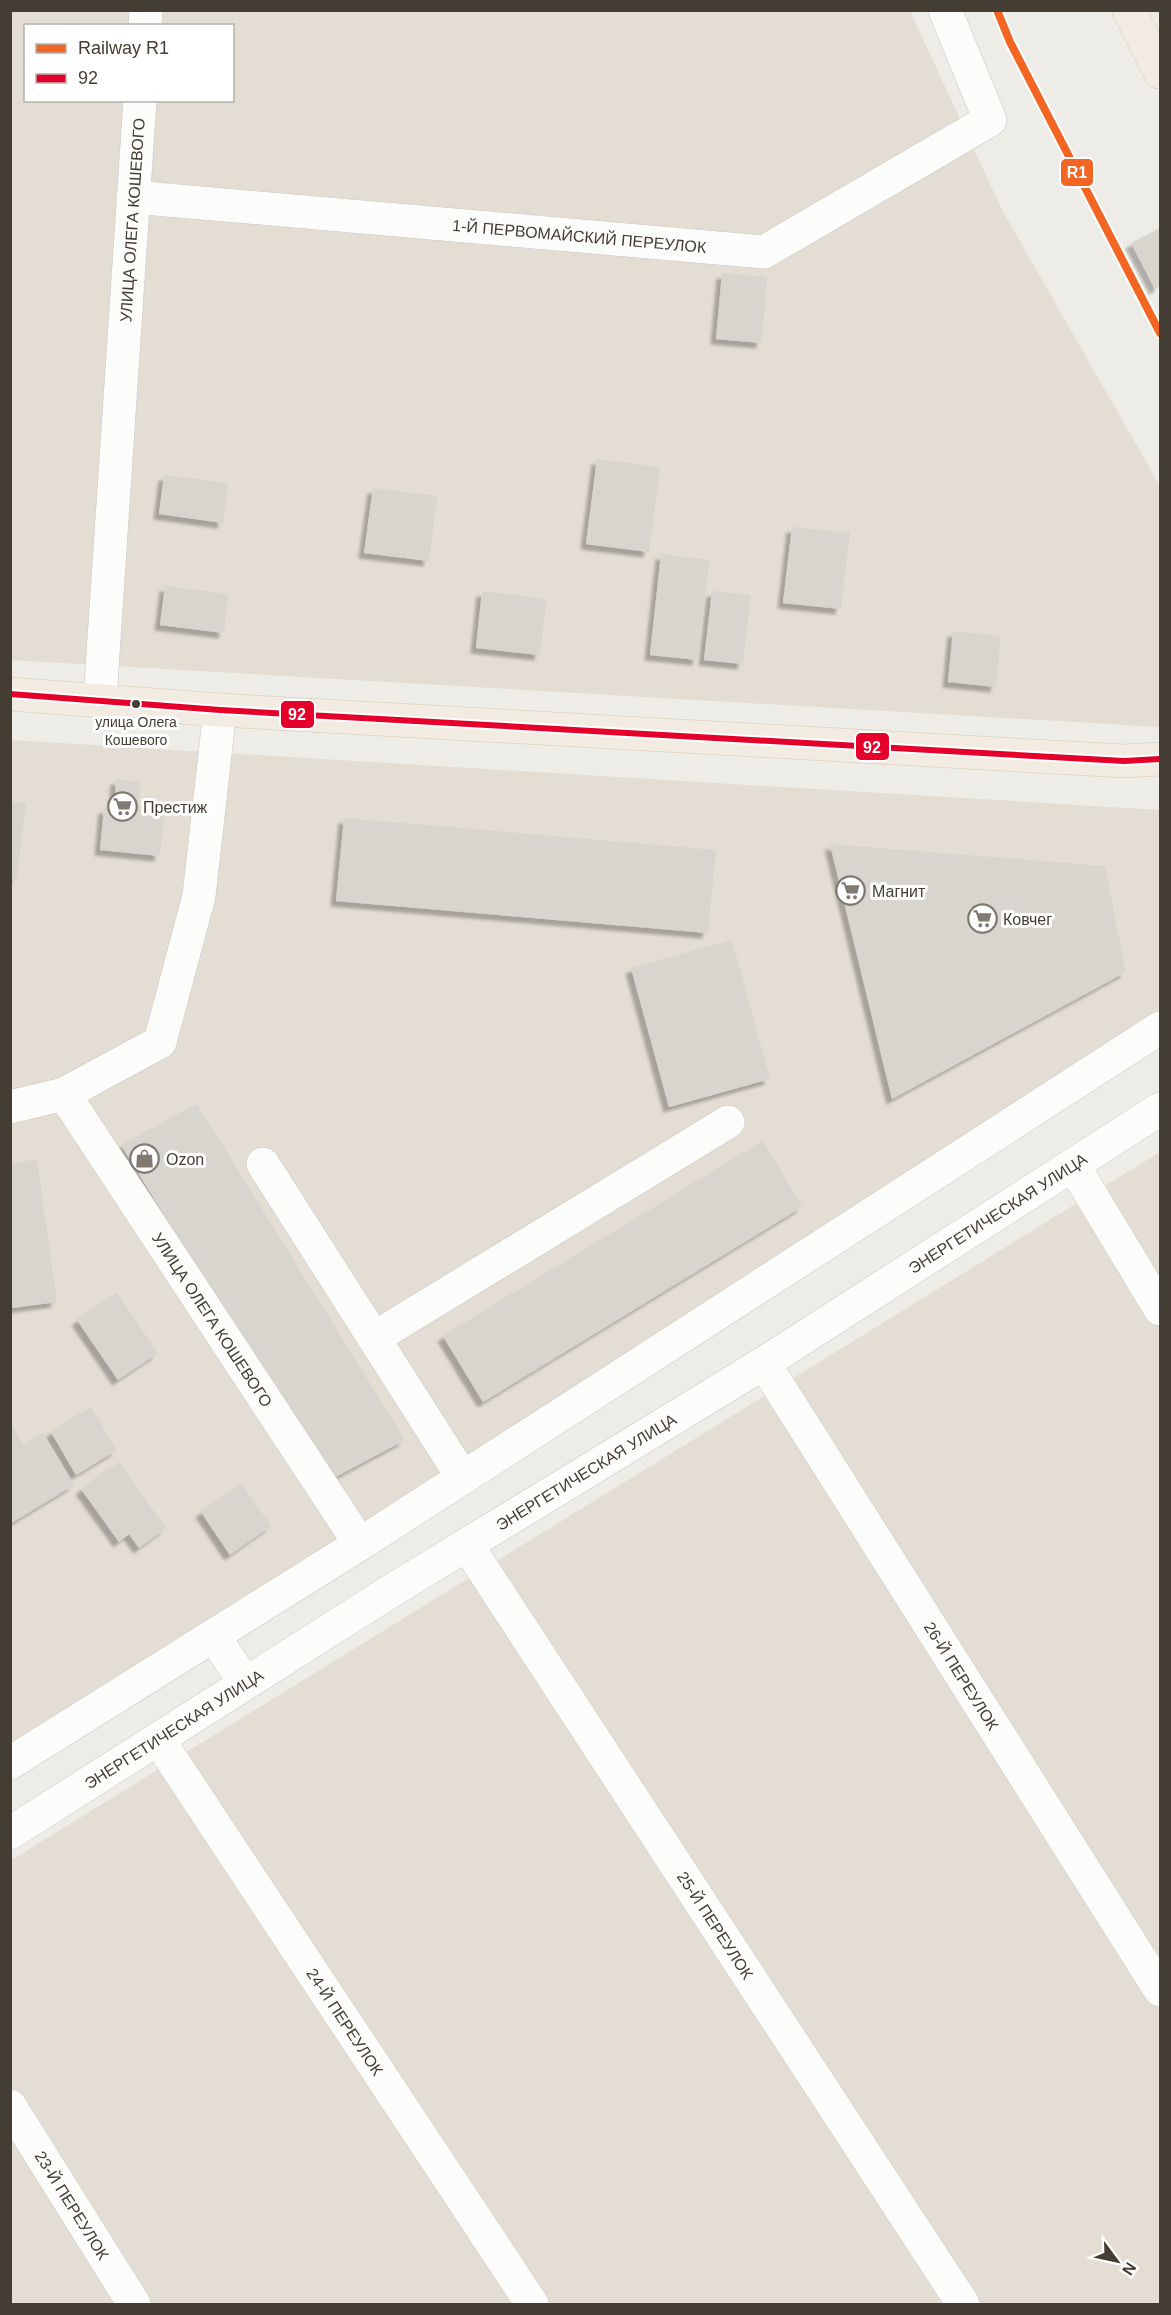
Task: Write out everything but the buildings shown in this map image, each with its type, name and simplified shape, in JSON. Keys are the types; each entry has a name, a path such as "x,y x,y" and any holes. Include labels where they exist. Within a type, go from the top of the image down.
{"main road":[{"path":"1128,10 1161,72"},
{"path":"10,693 220,711 1124,761 1161,759"},
{"path":"1124,761 1161,782"}],"street":[{"name":"1-Й ПЕРВОМАЙСКИЙ ПЕРЕУЛОК","path":"133,197 764,252 990,120 945,10"},
{"name":"УЛИЦА ОЛЕГА КОШЕВОГО","path":"100,699 140,102"},
{"path":"10,1107 64,1094 160,1042 199,896 220,711"},
{"path":"10,1762 360,1544 1161,1028"},
{"name":"УЛИЦА ОЛЕГА КОШЕВОГО","path":"64,1094 360,1544"},
{"name":"ЭНЕРГЕТИЧЕСКАЯ УЛИЦА","path":"10,1833 245,1683 764,1363 1161,1109"},
{"path":"374,1338 728,1122"},
{"path":"263,1164 463,1478"},
{"path":"1073,1165 1161,1309"},
{"name":"26-Й ПЕРЕУЛОК","path":"764,1363 1161,1990"},
{"name":"25-Й ПЕРЕУЛОК","path":"467,1545 963,2304"},
{"path":"214,1636 245,1683"},
{"name":"24-Й ПЕРЕУЛОК","path":"158,1739 532,2304"},
{"name":"23-Й ПЕРЕУЛОК","path":"10,2106 134,2304"}],"shaded area":[{"path":"10,11 910,11 1002,210 1160,486 1160,727 11,660"},
{"path":"10,740 1160,810 1160,1028 11,1757"},
{"path":"1160,1152 1160,2304 11,2304 10,1861"}],"rail line":[{"name":"R1","path":"997,10 1010,42 1160,333"}],"transit line":[{"name":"92","path":"10,694 220,710 1124,761 1160,759"}],"place":[{"name":"улица Олега Кошевого","path":"136,704"},
{"name":"Престиж","path":"122,807"},
{"name":"Магнит","path":"851,891"},
{"name":"Ковчег","path":"982,919"},
{"name":"Ozon","path":"145,1159"}]}
